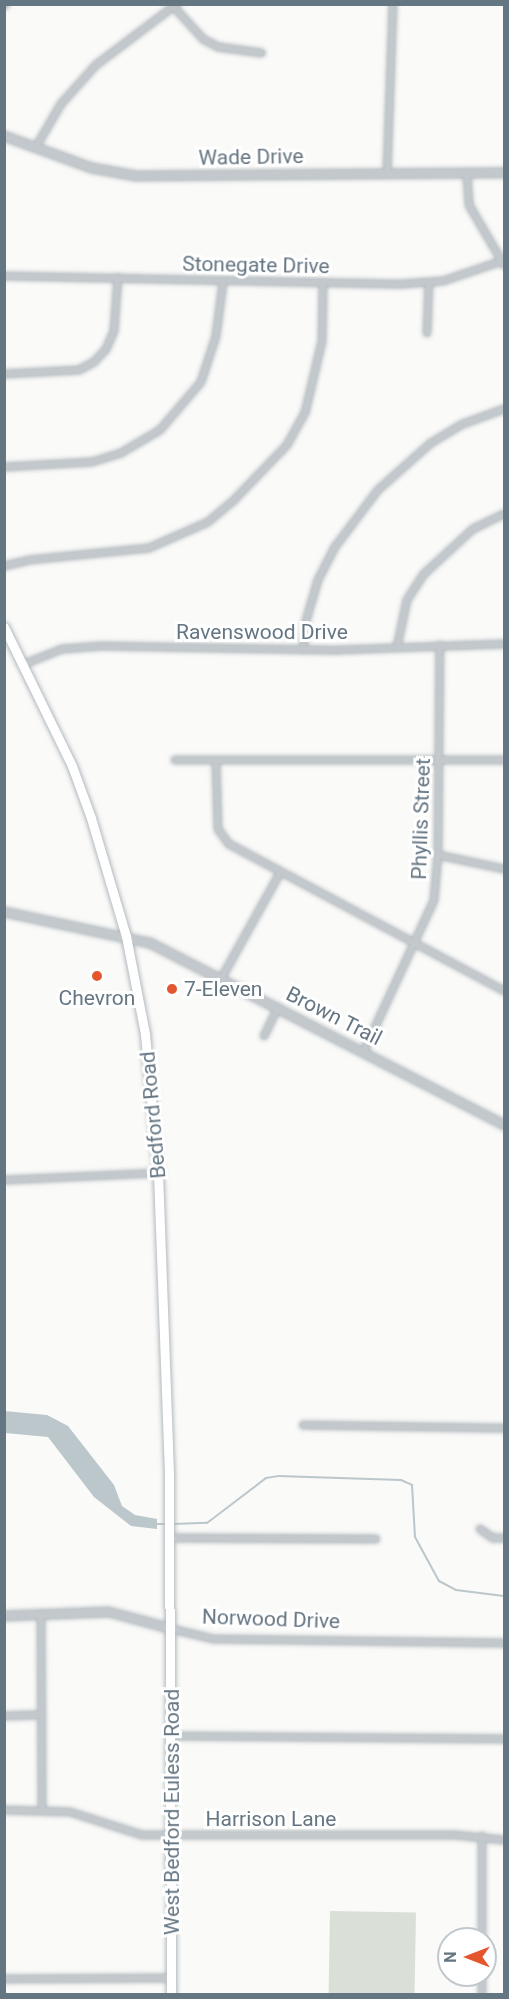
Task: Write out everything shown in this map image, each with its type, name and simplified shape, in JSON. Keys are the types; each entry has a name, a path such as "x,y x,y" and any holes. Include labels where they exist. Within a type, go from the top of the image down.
{"main road":[{"name":"Bedford Road","path":"4,627 72,766 112,882 144,1024 158,1173 171,1534 172,1629"},
{"name":"West Bedford Euless Road","path":"171,1995 172,1629"}],"street":[{"path":"387,174 393,4"},
{"path":"36,147 61,104 96,65 175,6 203,39 218,47 262,53"},
{"name":"Wade Drive","path":"4,136 92,168 136,177 504,173"},
{"path":"467,174 469,205 503,263"},
{"name":"Stonegate Drive","path":"4,276 118,277 323,284 429,282 467,276 503,263"},
{"path":"4,374 79,370 94,362 106,348 114,331 118,277"},
{"path":"4,467 92,462 121,453 160,430 201,382 216,336 223,282"},
{"path":"427,333 429,282"},
{"path":"4,566 29,560 149,548 208,522 236,500 287,445 305,413 322,341 323,284"},
{"path":"303,650 306,621 318,580 335,547 378,490 431,443 463,424 504,409"},
{"path":"397,647 407,600 424,574 473,529 504,514"},
{"name":"Ravenswood Drive","path":"22,664 79,647 303,650 504,644"},
{"name":"Phyllis Street","path":"364,1051 434,900 438,855 440,645"},
{"path":"176,760 504,760"},
{"path":"216,761 217,821 222,838 280,873 504,992"},
{"path":"438,855 504,869"},
{"path":"221,979 280,873"},
{"name":"Brown Trail","path":"4,912 126,936 150,943 504,1125"},
{"path":"264,1036 278,1007"},
{"path":"4,1180 158,1173"},
{"path":"303,1425 504,1428"},
{"path":"480,1529 494,1538 504,1538"},
{"path":"171,1534 376,1539"},
{"name":"Norwood Drive","path":"4,1616 109,1612 213,1639 504,1643"},
{"path":"41,1616 42,1810"},
{"path":"4,1716 42,1715"},
{"path":"172,1736 504,1739"},
{"name":"Harrison Lane","path":"4,1810 42,1810 79,1815 133,1834 482,1836 504,1840"},
{"path":"482,1836 482,1927"},
{"path":"4,1979 171,1978"}],"shaded area":[{"path":"4,1411 47,1415 68,1426 114,1485 122,1506 135,1515 157,1519 157,1529 131,1526 94,1497 48,1437 5,1433"},
{"path":"330,1911 416,1913 415,1994 329,1994"}],"waterway":[{"path":"173,1524 207,1523 266,1478 278,1476 401,1480 412,1485 415,1537 439,1581 456,1590 504,1596"},
{"path":"155,1524 168,1524"}],"place":[{"name":"Chevron","path":"97,976"},
{"name":"7-Eleven","path":"172,989"}]}
